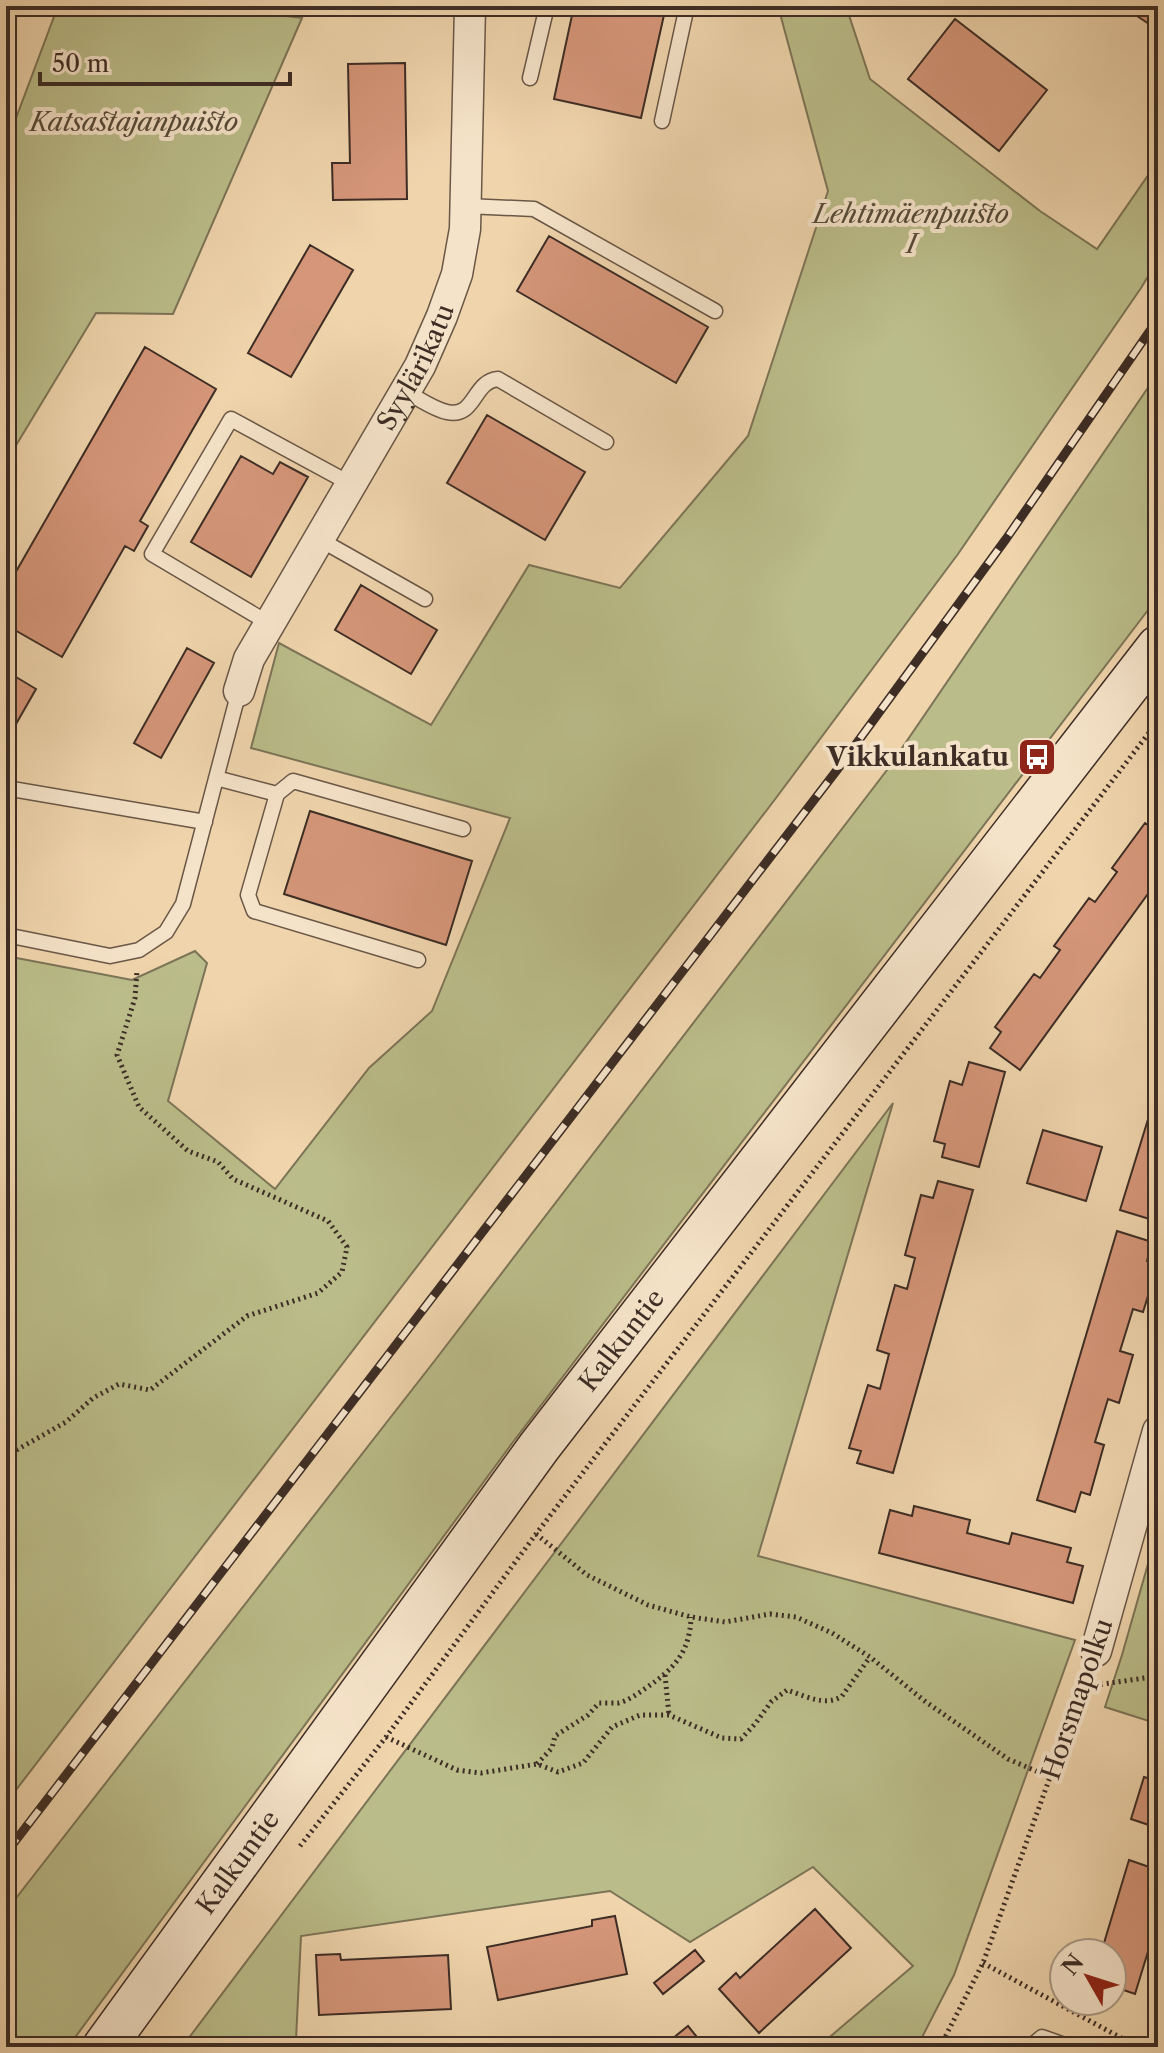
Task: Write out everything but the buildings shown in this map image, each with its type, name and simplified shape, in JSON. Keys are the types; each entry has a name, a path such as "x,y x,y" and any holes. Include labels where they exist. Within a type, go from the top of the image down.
{"street":[{"path":"459,6 470,6"},
{"name":"Syylärikatu","path":"239,691 249,659 420,366 457,274 465,229 470,6"},
{"name":"Kalkuntie","path":"104,2047 539,1447 1158,647"},
{"name":"Horsmapolku","path":"1096,1651 1158,1431"}],"lane":[{"path":"530,78 547,6"},
{"path":"662,121 687,6"},
{"path":"466,206 534,209 715,311"},
{"path":"405,391 443,412 456,414 468,408 482,385 488,380 498,379 606,442"},
{"path":"270,624 152,554 231,419 351,484"},
{"path":"319,539 425,599"},
{"path":"6,935 110,956 139,950 166,932 183,904 239,691"},
{"path":"216,778 277,794"},
{"path":"418,960 254,911 248,895 277,794 293,781 463,829"},
{"path":"6,788 205,822"},
{"path":"1030,2047 1042,2037 1070,2047"}],"path":[{"path":"298,1849 1158,721"},
{"path":"6,1456 66,1422 93,1398 119,1384 150,1390 247,1316 318,1293 342,1272 347,1247 328,1221 233,1179 218,1162 188,1151 139,1107 117,1055 135,998 139,950"},
{"path":"536,1534 587,1575 648,1605 691,1617 725,1622 770,1614 796,1617 832,1633 870,1657 926,1702 1008,1759 1050,1777"},
{"path":"537,1764 552,1748 555,1736 588,1715 599,1703 621,1703 665,1675 681,1657 691,1632 691,1617"},
{"name":"Horsmapolku","path":"940,2047 983,1963 1096,1651"},
{"path":"386,1737 457,1770 481,1773 537,1764 558,1772 583,1763 612,1727 640,1715 669,1715 722,1738 741,1739 771,1702 787,1690 825,1702 836,1700 870,1657"},
{"path":"665,1675 669,1715"},
{"path":"1083,1687 1158,1676"},
{"path":"983,1963 1138,2047"}],"green space":[{"name":"Katsastajanpuisto","path":"58,6 205,6 302,18 173,314 96,313 6,462 6,145"},
{"name":"Lehtimäenpuisto I","path":"778,6 846,6 870,79 1040,211 1097,249 1158,161 1158,260 958,554 776,798 6,1803 6,956 132,980 195,951 207,963 168,1101 275,1189 369,1068 432,1011 510,818 251,748 279,643 431,725 529,565 620,588 748,436 828,191"},
{"path":"1158,373 1158,597 513,1442 68,2047 6,2047 6,1911 436,1359 887,770"},
{"path":"893,1103 758,1556 1075,1640 954,1975 917,2047 818,2047 913,1966 813,1867 690,1942 610,1891 301,1936 296,2040 299,2047 182,2047"},
{"path":"1158,1529 1158,1724 1105,1707"}],"railway":[{"path":"6,1853 837,770 1006,539 1158,319"}],"place":[{"name":"Vikkulankatu","path":"1037,757"}]}
